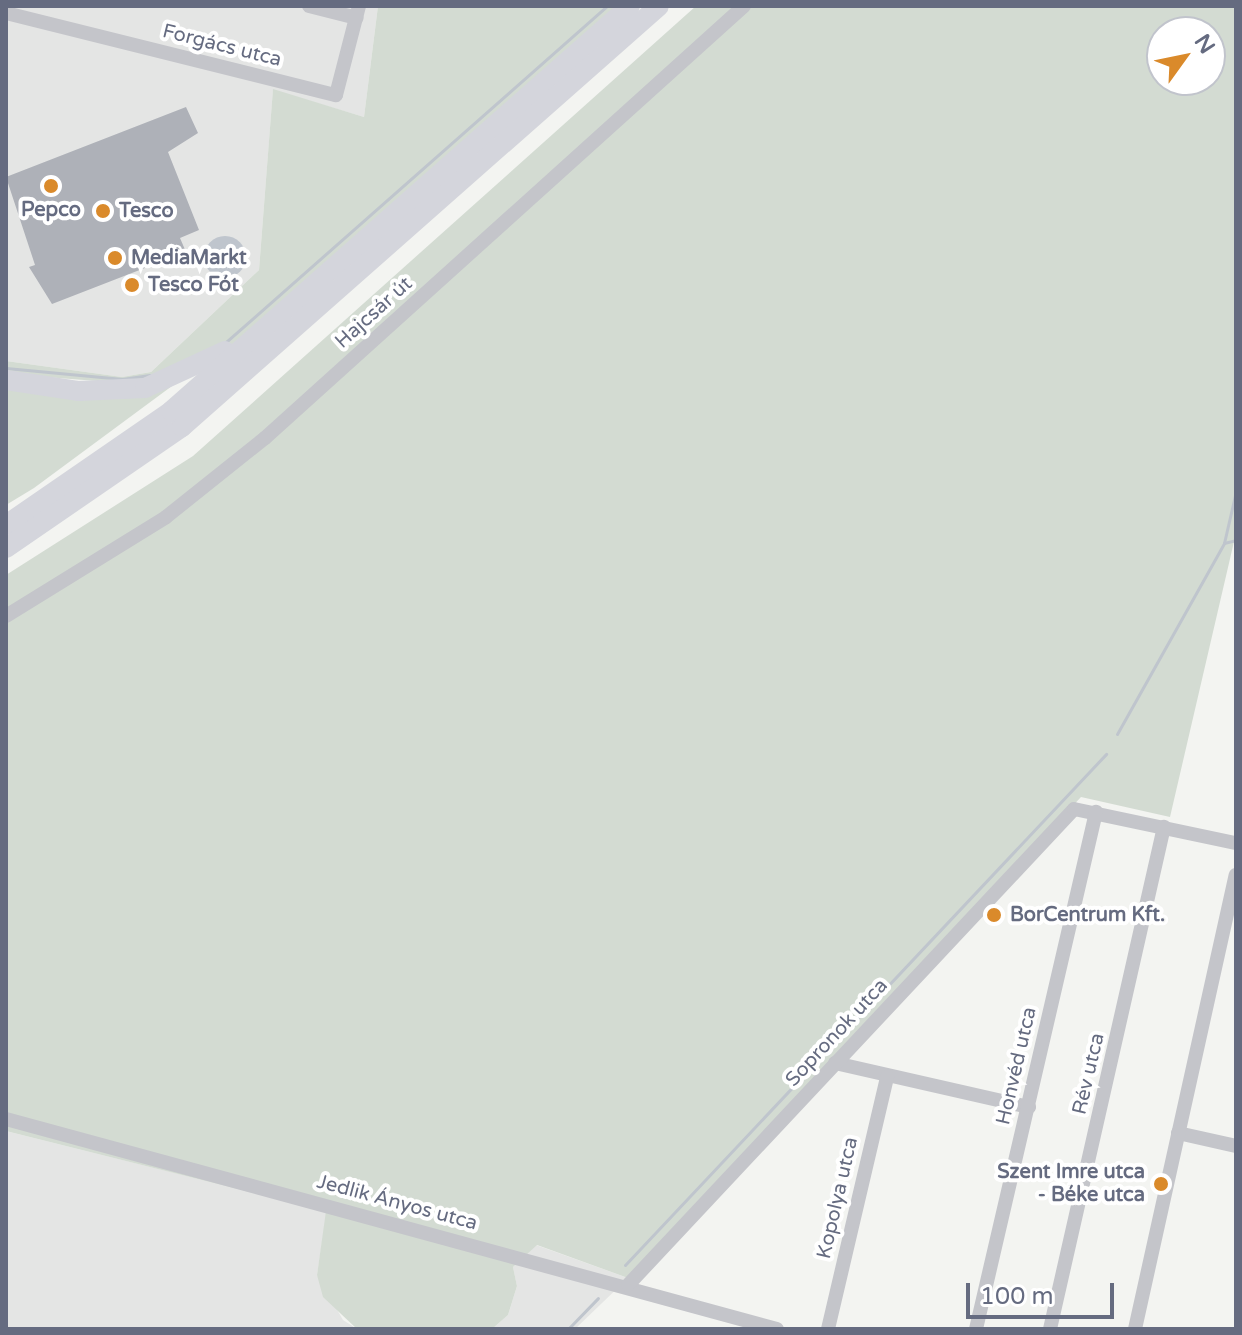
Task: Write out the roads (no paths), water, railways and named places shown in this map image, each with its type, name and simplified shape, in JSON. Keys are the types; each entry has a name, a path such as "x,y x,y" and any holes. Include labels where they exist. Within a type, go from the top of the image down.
{"highway":[{"path":"6,525 171,411 630,6"},
{"path":"6,548 182,427 659,6"},
{"path":"6,380 79,391 145,388 207,363 307,294"}],"street":[{"path":"309,6 358,12"},
{"name":"Hajcsár út","path":"6,616 166,517 265,438 744,6"},
{"name":"Forgács utca","path":"6,13 336,95 358,12"},
{"name":"Sopronok utca","path":"628,1285 1074,809 1096,812"},
{"path":"1096,812 1236,843"},
{"name":"Honvéd utca","path":"976,1329 1096,812"},
{"name":"Rév utca","path":"1050,1329 1164,827"},
{"path":"1135,1329 1236,875"},
{"path":"835,1063 1029,1107"},
{"name":"Kopolya utca","path":"828,1329 887,1077"},
{"name":"Jedlik Ányos utca","path":"6,1119 628,1285 777,1329"},
{"path":"1178,1133 1236,1146"}],"waterway":[{"path":"226,342 607,6"},
{"path":"6,368 122,379 150,375"},
{"path":"1117,734 1224,543 1236,491"},
{"path":"1224,543 1236,540"},
{"path":"625,1265 1106,754"},
{"path":"568,1329 598,1298"}],"place":[{"name":"Pepco","path":"51,186"},
{"name":"Tesco","path":"103,211"},
{"name":"MediaMarkt","path":"115,258"},
{"name":"Tesco Fót","path":"132,285"},
{"name":"BorCentrum Kft.","path":"994,915"},
{"name":"Szent Imre utca - Béke utca","path":"1161,1184"}]}
